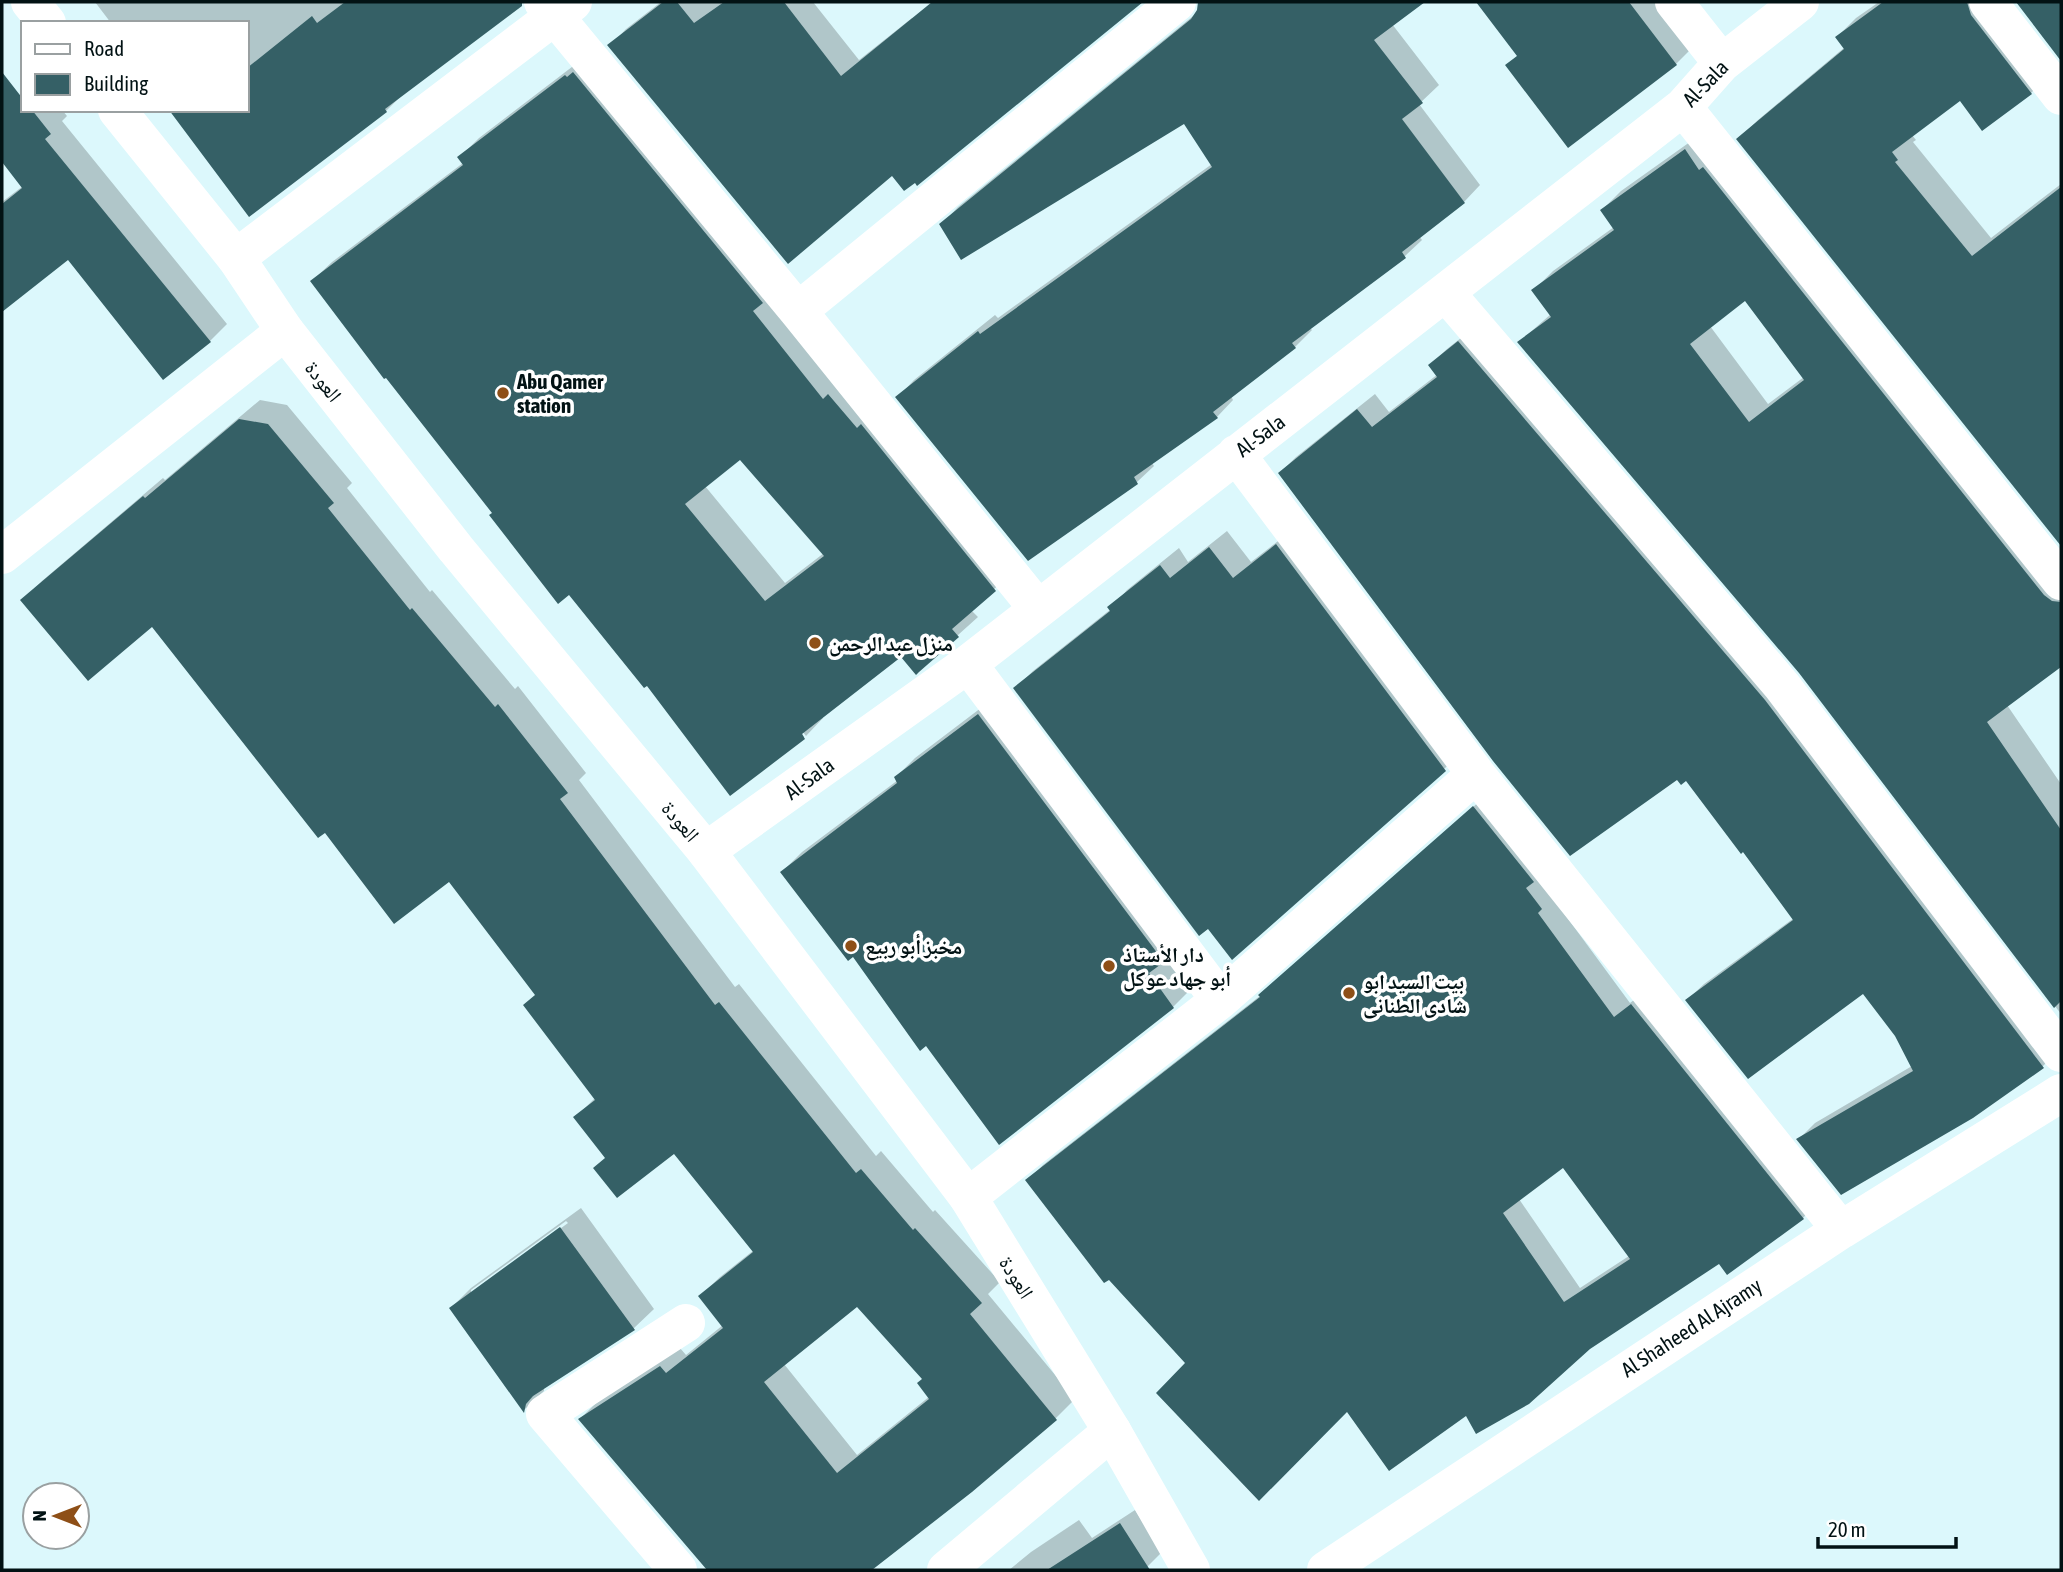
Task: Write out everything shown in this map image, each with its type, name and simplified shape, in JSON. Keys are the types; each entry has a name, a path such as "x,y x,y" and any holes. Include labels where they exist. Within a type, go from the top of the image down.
{"street":[{"path":"30,2 45,21"},
{"path":"798,311 1177,2"},
{"path":"1674,2 1722,63"},
{"name":"Al-Sala","path":"706,851 968,664 1683,107 1722,63 1800,2"},
{"path":"1988,2 2061,96"},
{"path":"236,258 557,7 1038,608"},
{"path":"1683,107 2061,581"},
{"name":"العودة","path":"119,112 236,258 285,331 456,549 706,851 968,1197 1112,1431 1191,1570"},
{"path":"1446,293 1782,686 2061,1053"},
{"path":"2,555 285,331"},
{"path":"1236,454 1475,774 1840,1230"},
{"path":"968,664 1220,1000"},
{"path":"968,1197 1220,1000 1475,774"},
{"name":"Al Shaheed Al Ajramy","path":"1326,1570 1840,1230 2061,1093"},
{"path":"678,1570 545,1414 686,1323"},
{"path":"946,1570 1112,1431"}],"building":[{"path":"345,2 522,2 522,6 385,109 387,112 249,217 170,112 248,112 248,67 312,16 317,23"},
{"path":"663,2 677,2 694,23 724,2 784,2 841,76 932,2 1143,2 917,186 915,183 904,191 892,176 788,264 607,45"},
{"path":"1198,2 1425,2 1374,40 1423,103 1402,119 1465,203 1402,252 1406,258 1292,343 1296,348 1213,412 1218,418 1134,477 1138,484 1028,561 895,397 978,331 980,334 1212,167 1184,124 961,260 939,224 1191,19 1197,10"},
{"path":"1476,2 1629,2 1677,65 1568,148 1505,65 1517,56"},
{"path":"1883,2 1967,2 1971,15 2032,94 1982,131 1960,101 1892,152 1898,160 1895,162 1972,256 2061,187 2061,546 1736,139 1844,49 1835,37"},
{"path":"2016,2 2061,2 2061,61"},
{"path":"2,72 21,96 21,112 34,112 51,134 45,139 211,342 163,380 68,260 2,312 2,204 22,188 2,162"},
{"path":"573,72 763,303 753,311 823,399 828,394 857,428 861,424 996,591 952,629 959,637 916,675 901,657 802,734 805,739 730,796 647,686 644,688 569,595 558,604 489,515 492,513 386,378 384,379 310,281 463,165 457,157 565,75 567,77","holes":["740,460 824,556 765,601 685,504"]},
{"path":"1685,149 1699,170 1703,167 2044,595 2052,601 2061,602 2061,667 1987,722 2061,830 2061,1001 2054,1008 1799,673 1517,342 1551,317 1531,290 1614,230 1600,210","holes":["1745,301 1804,380 1749,422 1690,344"]},
{"path":"1458,341 1765,700 2044,1068 1973,1118 1841,1195 1796,1139 1913,1071 1895,1036 1863,994 1748,1079 1685,1000 1793,920 1743,852 1741,854 1686,781 1681,785 1677,780 1570,856 1493,761 1278,473 1357,409 1372,427 1437,377 1428,365"},
{"path":"239,419 268,424 334,503 328,508 410,610 412,608 495,707 498,704 568,793 560,799 715,1005 719,1002 856,1173 861,1169 913,1230 915,1228 982,1303 970,1314 1057,1420 972,1492 872,1570 707,1570 578,1419 660,1366 666,1373 723,1328 698,1296 753,1252 674,1154 617,1198 593,1168 605,1158 573,1117 595,1100 523,1005 535,995 449,882 394,924 325,833 318,838 152,627 88,681 20,600 143,496 145,498","holes":["857,1307 922,1379 917,1383 929,1399 837,1473 764,1382"]},
{"path":"1276,544 1446,771 1232,960 1208,929 1199,936 1013,688 1110,611 1107,607 1160,565 1170,578 1209,547 1233,578"},
{"path":"978,714 1164,962 1149,973 1174,1008 999,1145 926,1046 920,1051 853,957 848,961 780,872 897,783 894,777"},
{"path":"1473,806 1534,882 1526,888 1542,909 1538,913 1614,1017 1631,1004 1804,1219 1727,1275 1719,1264 1590,1349 1529,1404 1476,1434 1466,1416 1389,1471 1347,1412 1259,1501 1156,1393 1185,1363 1109,1280 1104,1283 1025,1180 1260,997 1258,995","holes":["1563,1168 1630,1259 1564,1302 1503,1213"]},
{"path":"560,1227 635,1330 533,1396 526,1404 524,1413 449,1308"},
{"path":"1120,1523 1150,1570 1047,1570"}],"place":[{"name":"Abu Qamer station","path":"503,393"},
{"name":"منزل عبد الرحمن","path":"815,643"},
{"name":"مخبز أبو ربيع","path":"851,946"},
{"name":"دار الأستاذ أبو جهاد عوكل","path":"1109,966"},
{"name":"بيت السيد ابو شادى الطنانى","path":"1349,993"}]}
